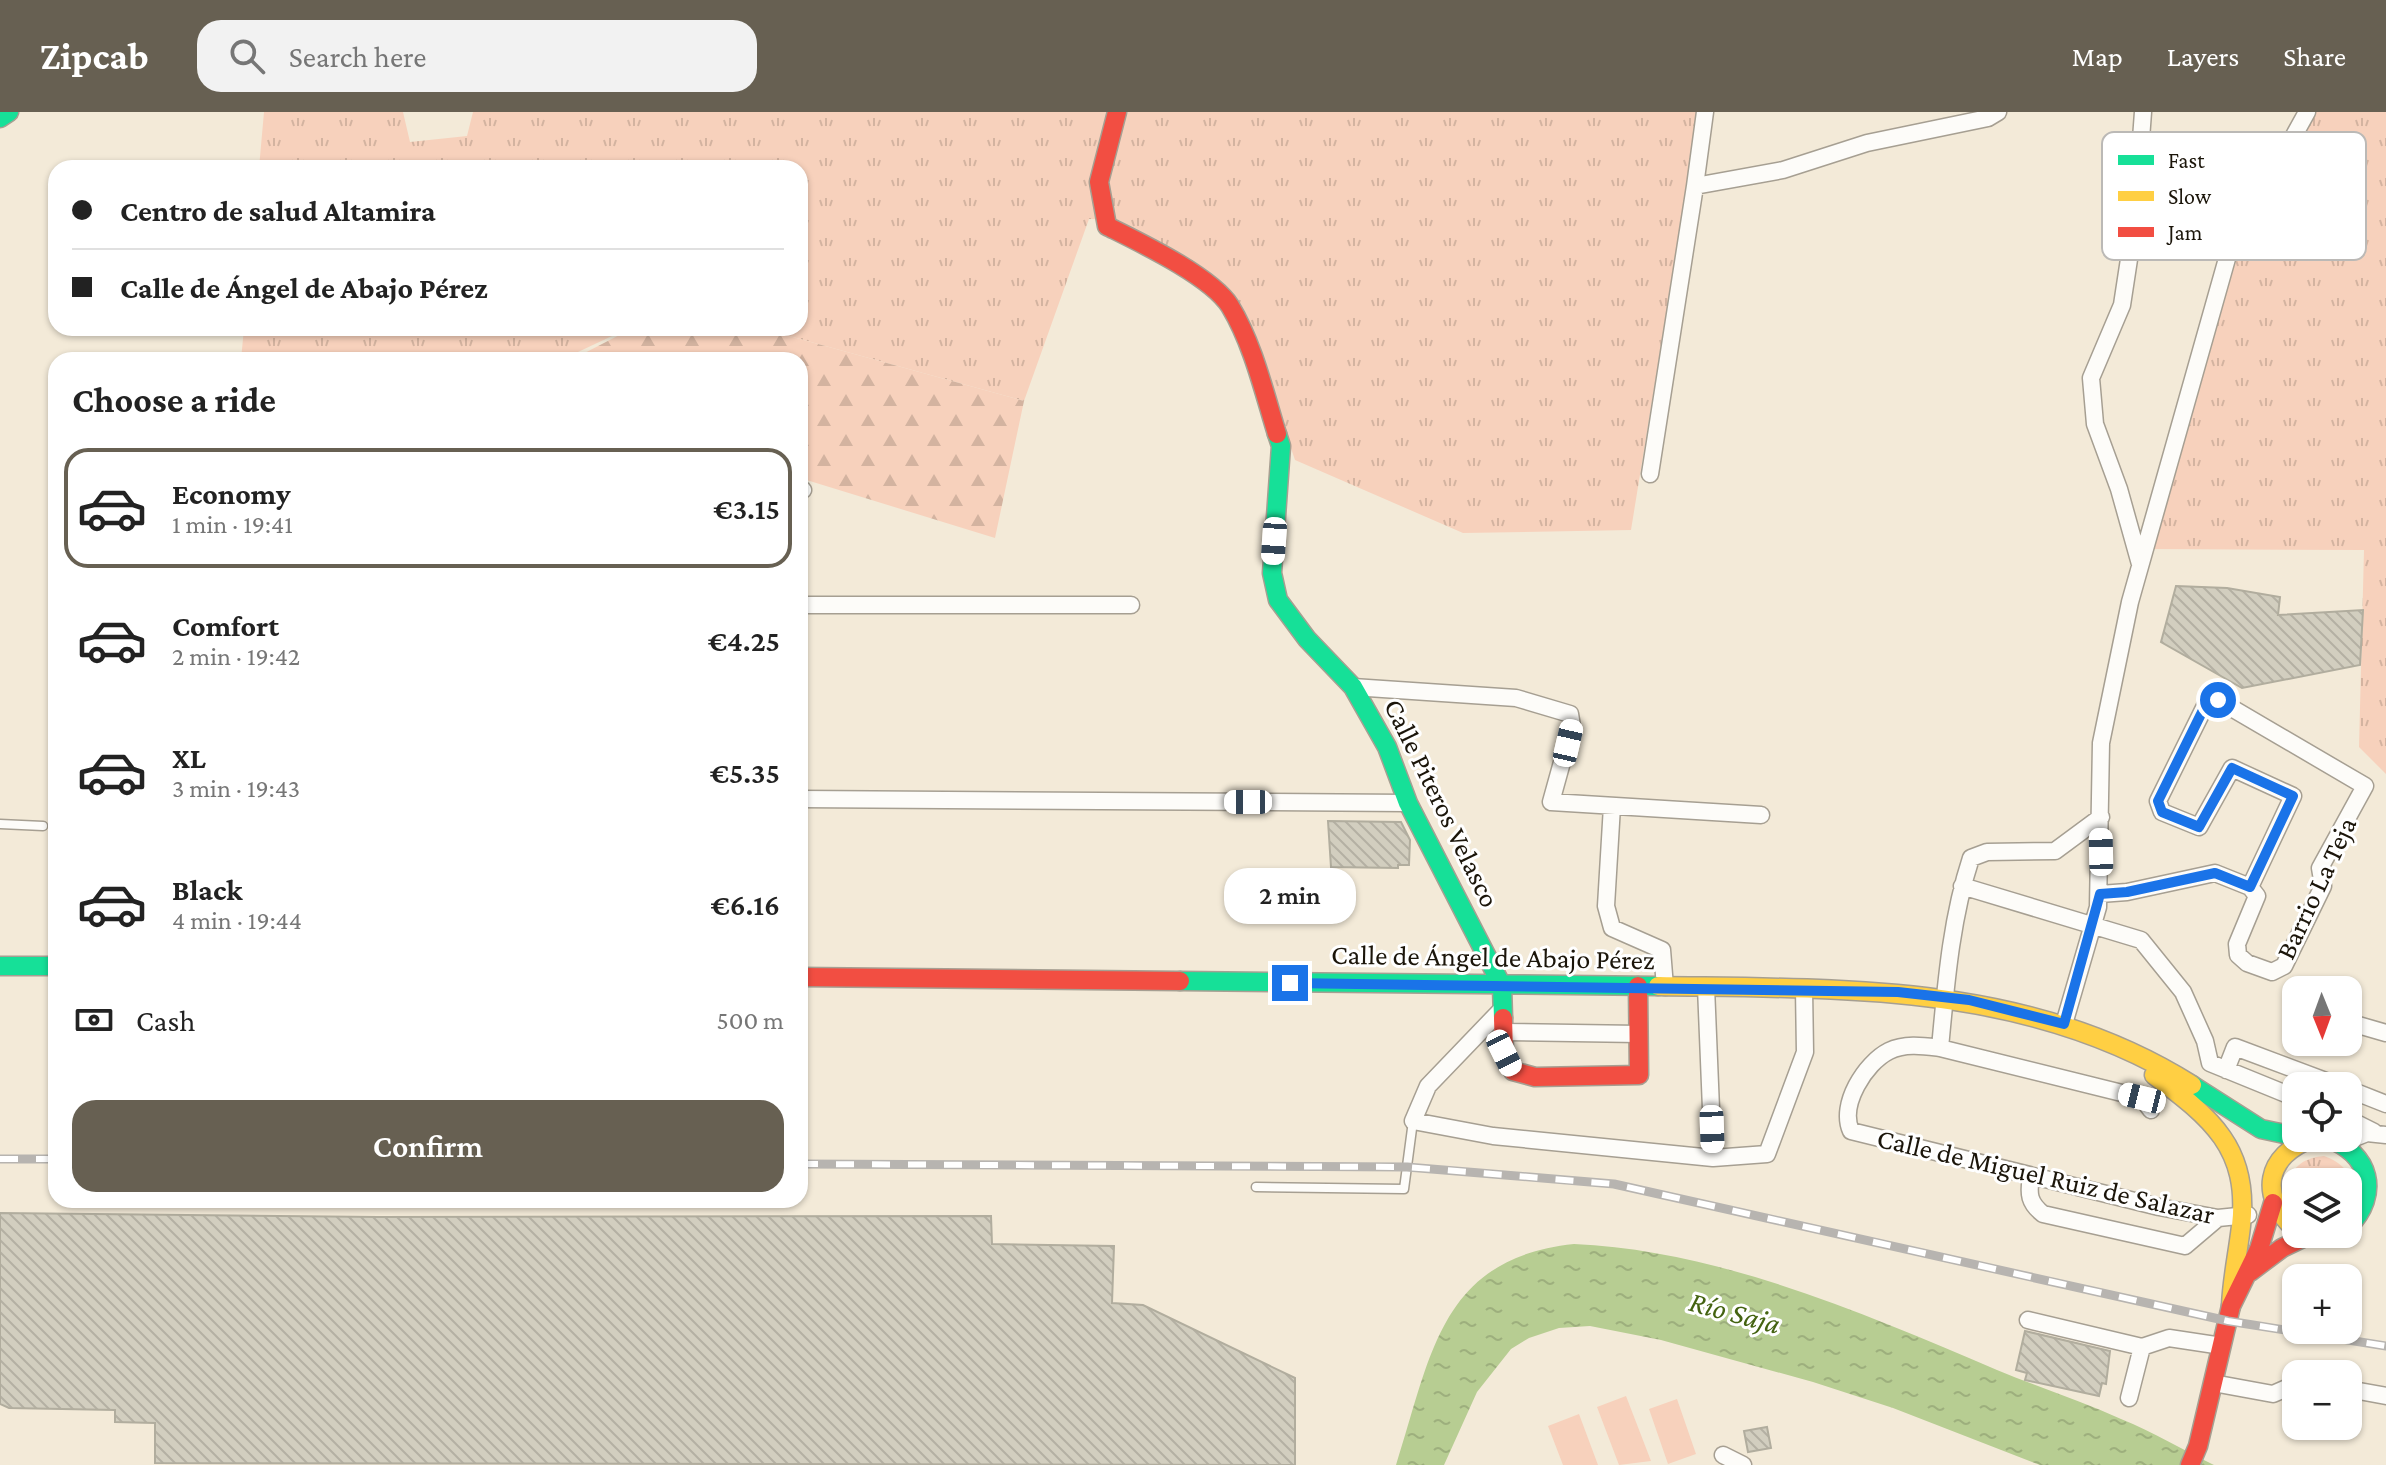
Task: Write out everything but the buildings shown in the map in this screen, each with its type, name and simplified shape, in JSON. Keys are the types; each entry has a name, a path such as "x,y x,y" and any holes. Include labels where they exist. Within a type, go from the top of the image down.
{"main road":[{"path":"0,118 9,112"},
{"name":"Calle Piteros Velasco","path":"1117,112 1101,158 1097,202 1107,226 1171,257 1229,304 1258,372 1281,446 1272,573 1278,600 1307,639 1353,687 1387,747 1408,803 1502,986"},
{"path":"0,966 48,966"},
{"name":"Calle de Ángel de Abajo Pérez","path":"808,977 1638,986 1898,992 1945,996 2064,1024 2102,1039"},
{"path":"1502,986 1504,1053 1513,1071 1535,1077 1639,1075 1638,986"},
{"path":"2102,1039 2165,1068 2228,1109 2272,1133 2282,1134"},
{"path":"2102,1039 2184,1098 2222,1131 2240,1169 2243,1214 2231,1306 2198,1446 2190,1465"},
{"path":"2228,1109 2259,1144 2277,1205"},
{"path":"2231,1306 2277,1205 2286,1152"},
{"path":"2352,1152 2367,1171 2369,1197 2363,1212"},
{"path":"2367,1171 2386,1183"},
{"path":"2363,1212 2386,1207"},
{"path":"2248,1274 2282,1248"}],"street":[{"path":"1650,474 1705,112"},
{"path":"1695,186 1783,170 1867,143 1988,118 1998,112"},
{"path":"2142,132 2143,112"},
{"path":"2296,132 2307,112"},
{"path":"2129,260 2122,305 2091,378 2095,424 2119,489 2140,566"},
{"path":"2064,1024 2094,926 2100,894 2101,743 2140,566 2227,260"},
{"path":"808,605 1131,605"},
{"path":"1353,687 1516,698 1570,714 1570,735 1551,802 1761,815"},
{"name":"Barrio La Teja","path":"2218,700 2365,786 2320,868 2323,886 2284,966 2272,972 2247,963 2238,955 2237,944 2257,896 2250,887 2293,796 2232,768 2199,827 2162,812 2158,801 2206,704 2218,700"},
{"path":"808,799 1408,803"},
{"path":"1612,806 1606,906 1612,928 1662,950 1665,987"},
{"path":"2101,817 2055,851 1987,852 1971,858 1962,886 1940,1048 2142,1098 2151,1110"},
{"path":"2100,894 2127,892 2215,873 2250,887"},
{"path":"1962,886 2141,940 2183,992 2205,1041 2210,1063 2282,1092"},
{"path":"1706,987 1713,1158"},
{"path":"1502,1009 1428,1086 1413,1121 1493,1136 1713,1158 1767,1154 1805,1052 1804,989"},
{"path":"2362,1026 2386,1033"},
{"path":"1502,1032 1639,1034"},
{"name":"Calle de Miguel Ruiz de Salazar","path":"1940,1048 1900,1047 1888,1051 1876,1062 1851,1095 1846,1119 1851,1131 2031,1177 2218,1218 2277,1205"},
{"path":"2226,1070 2235,1047 2302,1072"},
{"path":"2362,1095 2386,1104"},
{"path":"2031,1177 2029,1193 2033,1206 2043,1214 2185,1246 2218,1218"},
{"path":"2243,1214 2277,1205"},
{"path":"2028,1320 2142,1347 2169,1338 2222,1346"},
{"path":"2129,1398 2142,1347"},
{"path":"2213,1383 2273,1394 2282,1390"},
{"path":"2362,1392 2386,1396"},
{"path":"1723,1455 1743,1465"}],"lane":[{"path":"0,824 43,826"},
{"path":"1256,1187 1404,1189 1413,1121"}],"green space":[{"path":"264,112 403,112 410,142 467,136 473,112 1699,112 1631,530 1463,533 1295,460 1266,375 1231,291 1119,220 1089,219 1024,401 789,336 808,336 808,160 260,160"},
{"path":"2304,112 2386,112 2386,774 2359,747 2364,550 2145,549 2227,260 2366,260 2366,132 2293,132"},
{"path":"243,336 612,336 578,352 242,352"},
{"path":"618,336 789,336 1024,401 995,538 808,480 808,352 586,352"},
{"path":"2324,1156 2344,1168 2296,1168 2313,1158"},
{"path":"1626,1396 1651,1461 1619,1465 1597,1407"},
{"path":"1677,1399 1696,1454 1668,1464 1649,1409"},
{"path":"1579,1414 1598,1465 1563,1465 1548,1426"}],"water":[{"name":"Río Saja","path":"1574,1244 1682,1258 1790,1288 2106,1412 2214,1465 2040,1465 1893,1408 1813,1382 1661,1340 1590,1326 1559,1328 1529,1338 1511,1349 1477,1392 1444,1465 1396,1465 1432,1351 1448,1319 1468,1291 1495,1269 1529,1253"}],"railway":[{"path":"0,1159 48,1159"},
{"path":"808,1164 1407,1167 1614,1184 2228,1321 2386,1346"}],"traffic: fast":[{"path":"0,118 9,112"},
{"path":"1277,434 1281,446 1272,573 1278,600 1307,639 1353,687 1387,747 1408,803 1502,986 1503,1018"},
{"path":"0,966 48,966"},
{"path":"1180,981 1658,986"},
{"path":"2192,1085 2261,1129 2282,1133"},
{"path":"2351,1152 2366,1176 2367,1188 2362,1207"}],"traffic: slow":[{"path":"1658,986 1865,991 2000,1009 2066,1026 2130,1051 2192,1085"},
{"path":"2154,1075 2209,1121 2232,1155 2242,1199 2231,1306"},
{"path":"2282,1214 2272,1191 2272,1178 2289,1152"}],"traffic: jam":[{"path":"1117,112 1099,182 1107,226 1191,272 1230,306 1252,352 1277,434"},
{"path":"808,977 1180,981"},
{"path":"1503,1018 1504,1053 1513,1071 1535,1077 1639,1075 1638,986"},
{"path":"2190,1465 2198,1446 2231,1306 2259,1249 2273,1203"},
{"path":"2250,1272 2282,1248"}],"route":[{"path":"1290,983 1898,992 1969,1000 2064,1024 2086,955 2100,894 2127,892 2215,873 2250,887 2293,796 2232,768 2199,827 2162,812 2158,801 2206,704 2218,700"}]}
